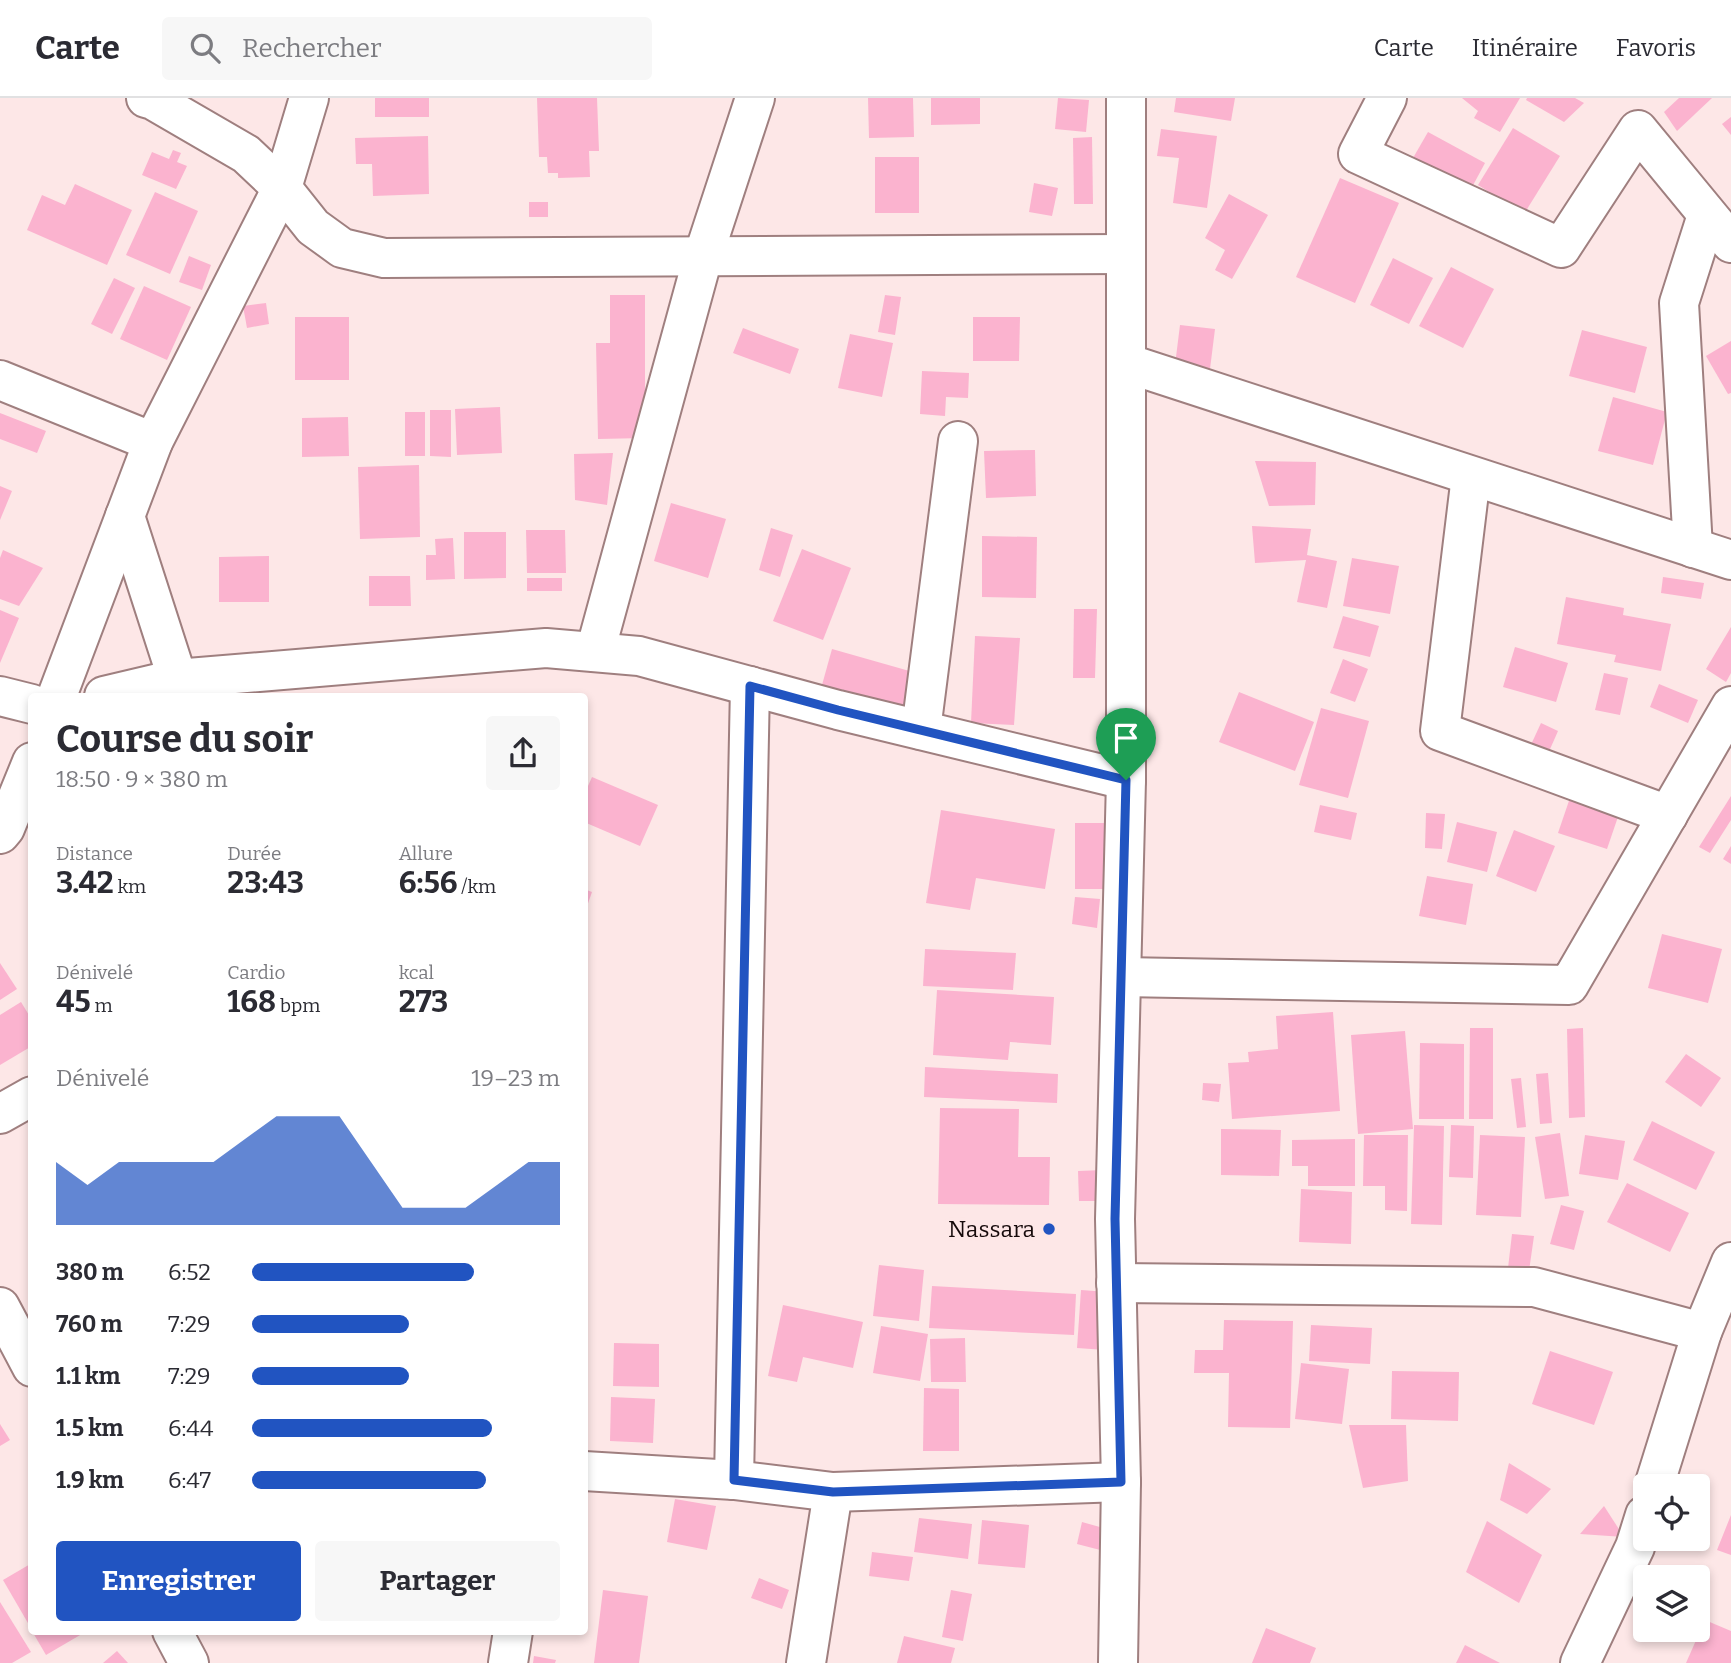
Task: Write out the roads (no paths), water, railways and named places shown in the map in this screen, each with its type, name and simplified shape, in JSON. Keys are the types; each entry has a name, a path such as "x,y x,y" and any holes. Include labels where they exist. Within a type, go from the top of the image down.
{"street":[{"path":"146,98 246,155 282,188 313,226 342,248 384,258 1126,254"},
{"path":"58,693 153,442 282,188 309,98"},
{"path":"595,652 703,257 755,98"},
{"path":"1118,1663 1121,1482 1115,1219 1126,780 1126,98"},
{"path":"1387,98 1358,154 1561,248 1638,130 1719,229 1679,303 1693,548"},
{"path":"1126,363 1731,561"},
{"path":"0,380 153,442"},
{"path":"920,730 958,441"},
{"path":"1471,476 1440,731 1668,815"},
{"path":"125,516 180,688"},
{"path":"132,693 546,648 595,652 639,656 920,730 1126,780"},
{"path":"734,1480 750,686"},
{"path":"0,696 28,703"},
{"path":"1122,978 1569,985 1731,706"},
{"path":"0,834 28,772"},
{"path":"0,1114 28,1098"},
{"path":"1658,1474 1702,1332 1731,1262"},
{"path":"1116,1283 1534,1287 1702,1332"},
{"path":"0,1307 28,1360"},
{"path":"588,1471 734,1480 833,1492 1121,1482"},
{"path":"806,1663 833,1492"},
{"path":"1580,1663 1633,1551"},
{"path":"174,1635 189,1663"},
{"path":"508,1663 512,1635"}],"place":[{"name":"Nassara","path":"1049,1229"}]}
